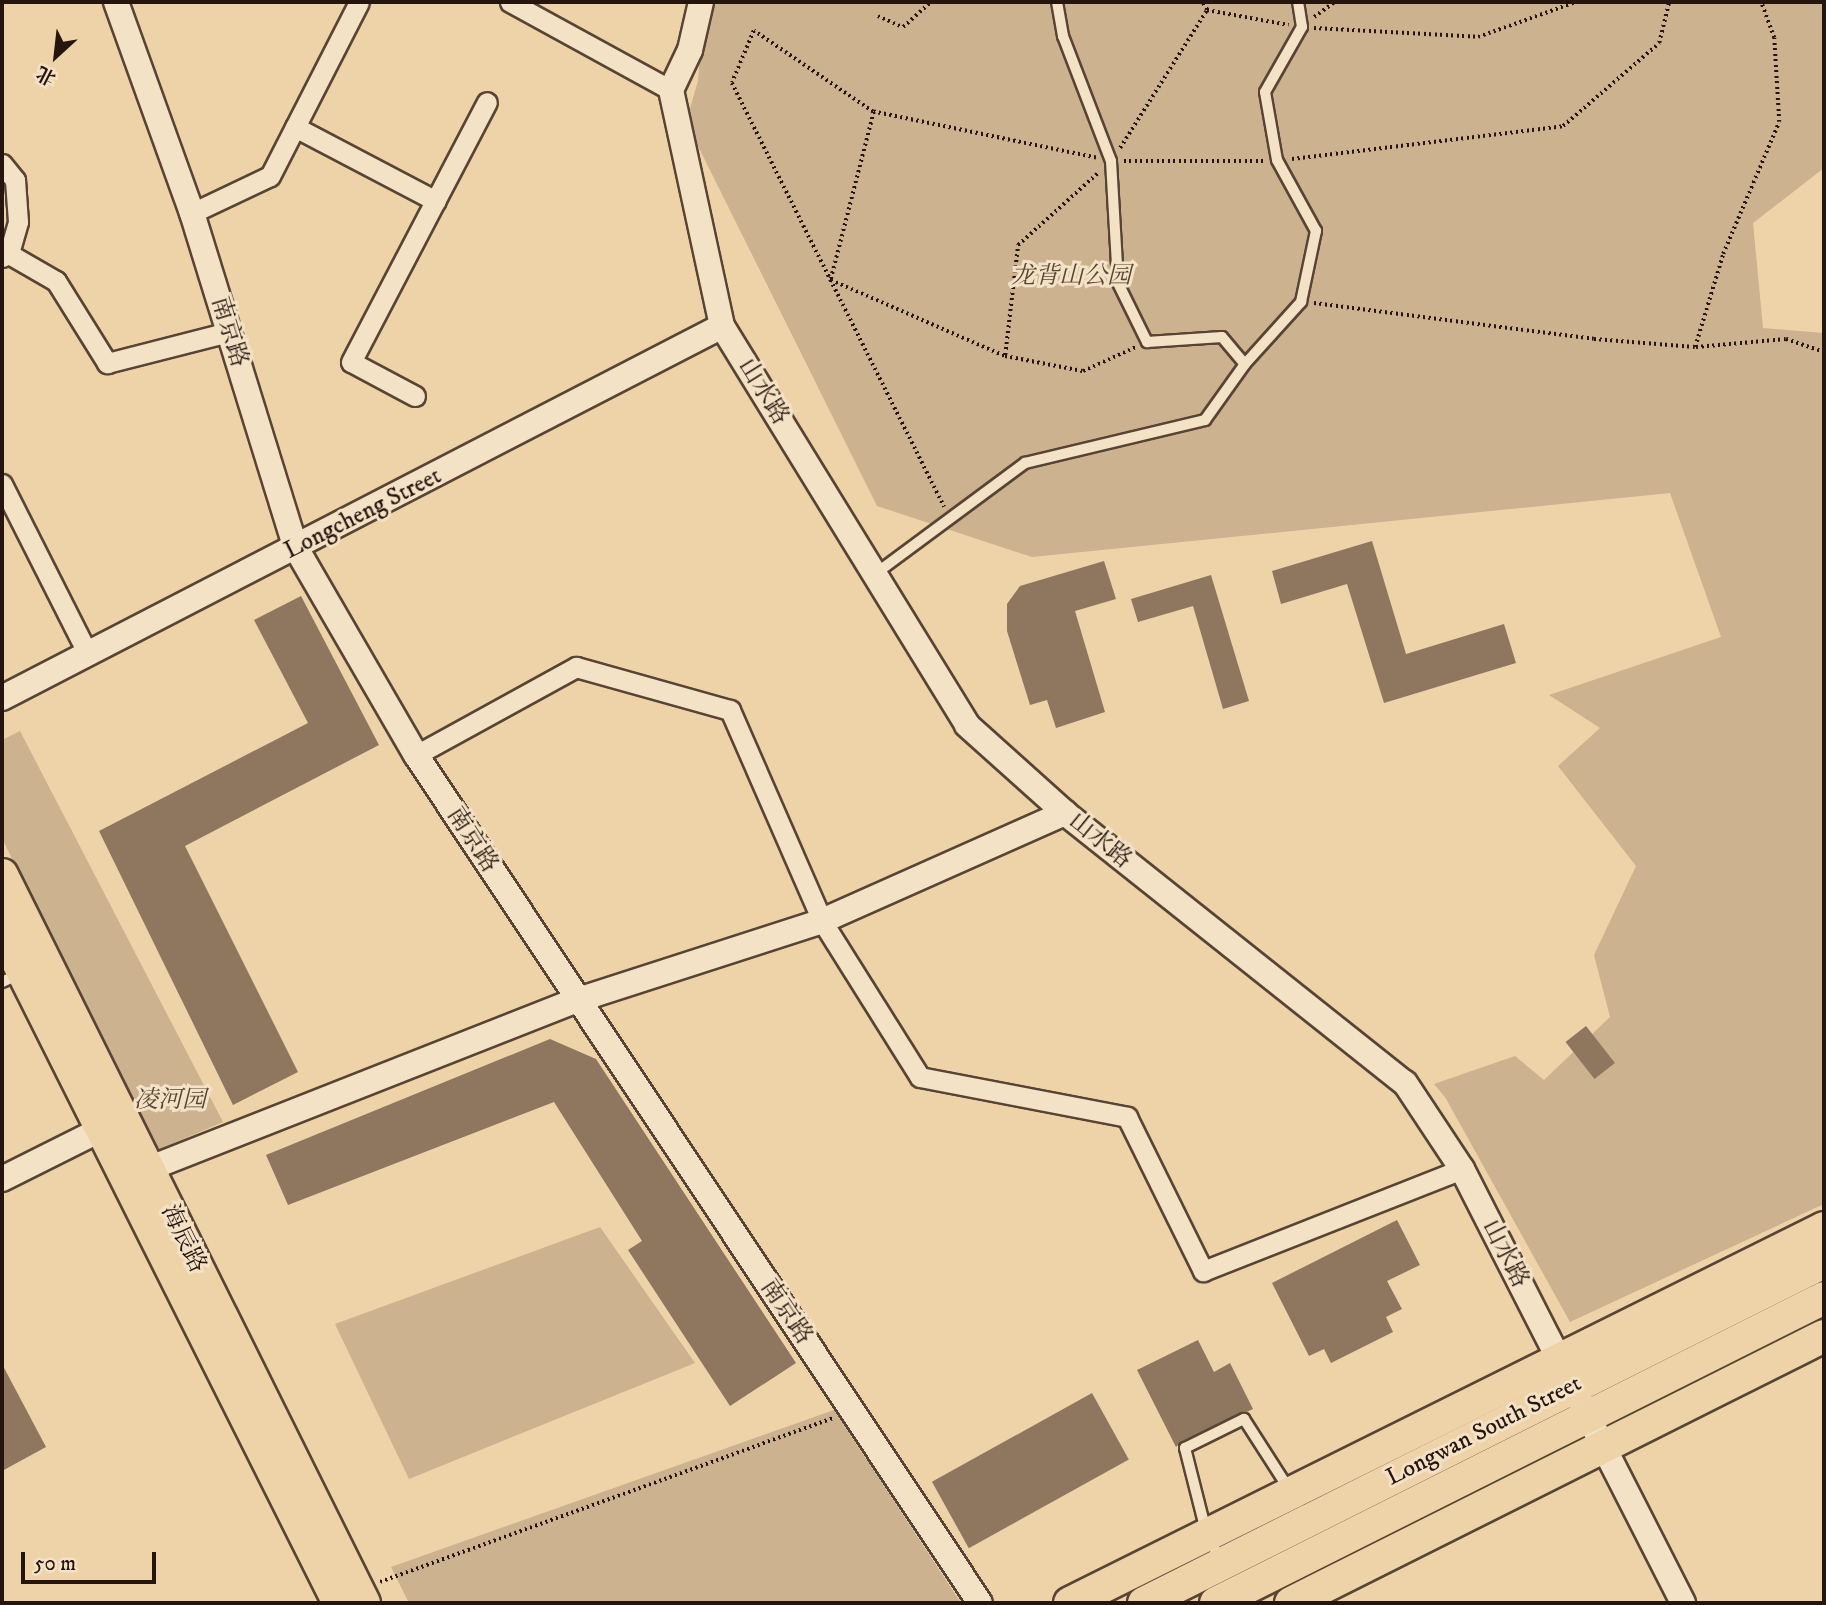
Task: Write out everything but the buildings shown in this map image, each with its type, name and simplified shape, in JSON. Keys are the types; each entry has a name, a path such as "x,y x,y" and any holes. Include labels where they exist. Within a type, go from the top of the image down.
{"main road":[{"name":"海辰路","path":"2,875 148,1169 354,1599"},
{"name":"海辰路","path":"2,930 12,977 100,1130 354,1599"},
{"path":"1565,1373 1824,1228"},
{"name":"Longwan South Street","path":"1144,1603 1222,1563 1299,1507 1565,1373 1824,1262"},
{"name":"Longwan South Street","path":"1216,1603 1824,1298"},
{"path":"1286,1568 1296,1601 1824,1336"},
{"path":"1085,1600 1207,1535 1299,1507"}],"street":[{"name":"南京路","path":"116,2 192,213 296,548 416,755 980,1603"},
{"path":"192,213 270,176 359,2"},
{"path":"510,2 671,90 690,50 701,2"},
{"name":"山水路","path":"671,90 722,327 967,725 1065,813 1405,1083 1462,1169 1683,1603"},
{"path":"415,396 351,362 487,102"},
{"path":"295,127 436,201"},
{"path":"2,164 15,180 18,222 6,255 56,281 107,363 229,332"},
{"name":"Longcheng Street","path":"2,698 722,327"},
{"path":"2,484 88,654"},
{"path":"416,755 576,667 730,710 822,921 920,1077 1127,1117 1203,1271 1462,1169"},
{"path":"148,1169 578,1000 822,921 1065,813"},
{"path":"2,1179 100,1130"}],"lane":[{"path":"1057,2 1063,36 1111,161 1118,283 1147,342 1222,337 1245,364"},
{"path":"874,574 1025,463 1205,420 1245,364 1301,302 1316,231 1276,160 1265,92 1302,27 1298,2"},
{"path":"1222,1563 1207,1535 1185,1448 1244,1419 1299,1507"}],"path":[{"path":"878,16 903,27 931,2"},
{"path":"1202,2 1207,10 1302,27 1478,37 1576,2"},
{"path":"1302,27 1335,2"},
{"path":"950,519 732,83 754,31 874,112 1111,161 1276,160 1563,126 1659,43 1669,2"},
{"path":"1695,347 1723,254 1779,122 1774,38 1761,2"},
{"path":"1005,356 1018,245 1111,161 1207,10"},
{"path":"831,280 874,112"},
{"path":"831,280 1005,356 1083,371 1147,342"},
{"path":"1301,302 1594,339 1695,347 1786,339 1824,352"},
{"path":"354,1599 852,1411"}],"green space":[{"name":"龙背山公园","path":"704,2 1824,2 1824,168 1753,223 1763,328 1824,333 1824,1204 1570,1322 1445,1097 1434,1084 1515,1056 1544,1080 1610,1017 1594,955 1636,866 1558,766 1600,728 1549,695 1721,637 1670,493 1032,557 877,506 686,122 698,81"},
{"name":"凌河园","path":"20,731 223,1122 153,1152 2,838 2,740"},
{"path":"600,1227 695,1363 409,1479 335,1324"},
{"path":"834,1410 961,1603 409,1603 391,1567"}]}
